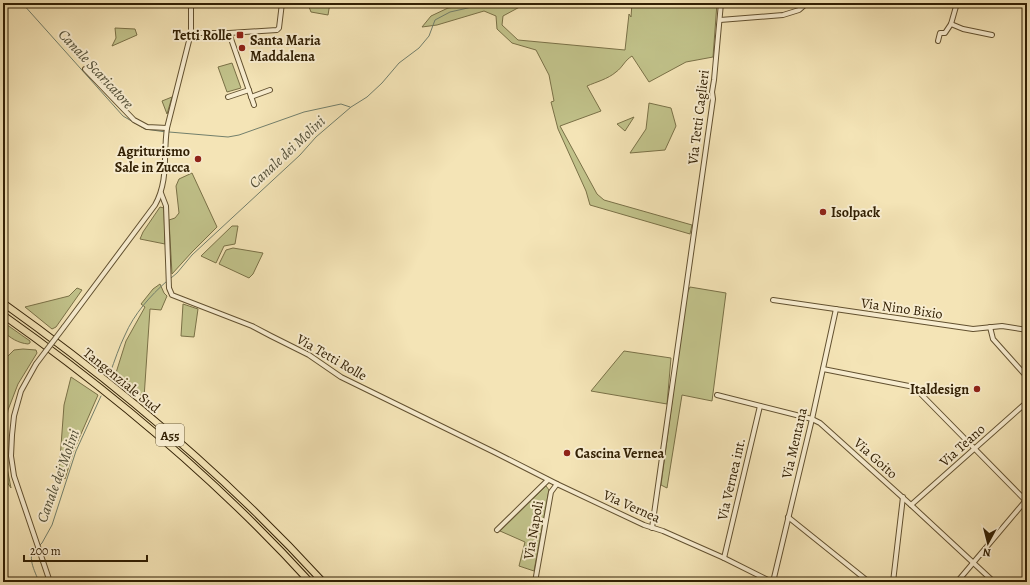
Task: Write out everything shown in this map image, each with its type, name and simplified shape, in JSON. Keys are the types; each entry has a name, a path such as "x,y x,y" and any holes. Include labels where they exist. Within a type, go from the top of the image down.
{"highway":[{"name":"Tangenziale Sud","path":"3,304 119,391 171,436 278,534 323,582"},
{"name":"Tangenziale Sud","path":"3,315 107,394 184,459 255,526 310,582"}],"street":[{"path":"50,582 14,476 11,456 14,416 21,392 36,364 161,194 166,168 167,129 191,33 191,3"},
{"path":"191,33 229,33 279,29 282,3"},
{"name":"Via Tetti Caglieri","path":"652,528 713,99 712,92 721,3"},
{"path":"720,20 783,15 799,10 807,3"},
{"path":"938,41 940,33 946,33 951,24 952,15 957,3"},
{"path":"951,24 963,29 992,35"},
{"path":"229,33 254,105"},
{"path":"85,70 134,120 147,127 167,129"},
{"path":"228,97 249,90"},
{"path":"251,97 270,90"},
{"name":"Via Tetti Rolle","path":"161,194 166,206 169,285 172,295 252,326 296,348 341,377 548,480"},
{"name":"Via Nino Bixio","path":"773,300 973,329 1002,326 1027,330"},
{"name":"Via Mentana","path":"772,582 812,419 836,309"},
{"path":"990,327 992,339 1027,377"},
{"path":"823,369 914,387 974,450 1026,500 957,582"},
{"name":"Via Goito","path":"717,395 812,419 820,423 912,505 994,582"},
{"name":"Via Teano","path":"912,505 1027,402"},
{"name":"Via Vernea int.","path":"724,558 760,406"},
{"path":"498,530 548,480"},
{"name":"Via Vernea","path":"548,480 652,528 663,531 724,558 772,582"},
{"name":"Via Napoli","path":"535,582 551,492 557,484"},
{"path":"893,582 903,497"},
{"path":"788,517 869,582"}],"green space":[{"path":"317,3 330,3 328,15 311,12 309,7"},
{"path":"482,3 527,3 503,16 502,25 518,40 625,50 629,14 631,17 632,3 717,3 713,57 686,62 649,82 632,56 613,74 587,86 601,111 560,126 597,194 604,200 692,225 690,234 590,205 586,191 558,129 551,102 554,101 549,75 536,50 512,43 497,29 496,16 484,11 437,25 422,27 431,16 448,8"},
{"path":"115,28 135,29 137,35 112,46 116,38"},
{"path":"232,63 241,88 227,92 218,67"},
{"path":"172,97 167,114 162,101"},
{"path":"649,103 671,108 676,126 665,150 630,153 646,129"},
{"path":"634,117 625,131 617,124"},
{"path":"192,173 217,227 172,274 169,220 175,218 179,213 176,186 179,179"},
{"path":"160,207 164,208 165,244 140,239 143,232"},
{"path":"232,226 238,226 235,244 224,246 216,263 201,256"},
{"path":"233,248 263,253 253,274 249,278 219,264 226,250"},
{"path":"160,284 167,296 161,310 150,309 144,398 115,376 126,341 145,307 141,304 153,289"},
{"path":"690,287 726,293 712,401 682,395 667,488 661,485 686,296"},
{"path":"77,288 82,290 56,327 52,329 25,307 69,296"},
{"path":"183,304 198,309 194,337 181,336"},
{"path":"3,322 30,341 30,343 21,343 8,336 3,331"},
{"path":"14,350 36,350 37,353 18,384 8,410 3,444 3,361"},
{"path":"624,351 671,358 667,404 591,391"},
{"path":"71,377 98,395 74,450 65,479 59,473 64,405"},
{"path":"3,447 11,488 3,476"},
{"path":"546,486 549,490 534,571 519,566 525,542 500,531"}],"waterway":[{"name":"Canale Scaricatore","path":"22,3 123,116 145,129 166,132"},
{"name":"Canale dei Molini","path":"171,278 192,255 300,155 316,137 351,107 367,97 382,83 399,63 419,48 429,36 435,20 450,12 481,5 507,6 515,3"},
{"name":"Canale Scaricatore","path":"169,132 228,137 239,135 304,112 341,104 350,107"},
{"name":"Canale dei Molini","path":"110,373 121,344 133,320 149,299 167,281"},
{"name":"Canale dei Molini","path":"40,545 52,525 76,451 101,396"},
{"name":"Canale dei Molini","path":"37,546 33,550 31,558 33,568 39,582"}],"place":[{"name":"Tetti Rolle","path":"240,35"},
{"name":"Santa Maria Maddalena","path":"242,48"},
{"name":"Agriturismo Sale in Zucca","path":"198,159"},
{"name":"Isolpack","path":"823,212"},
{"name":"Italdesign","path":"977,389"},
{"name":"Cascina Vernea","path":"567,453"}]}
